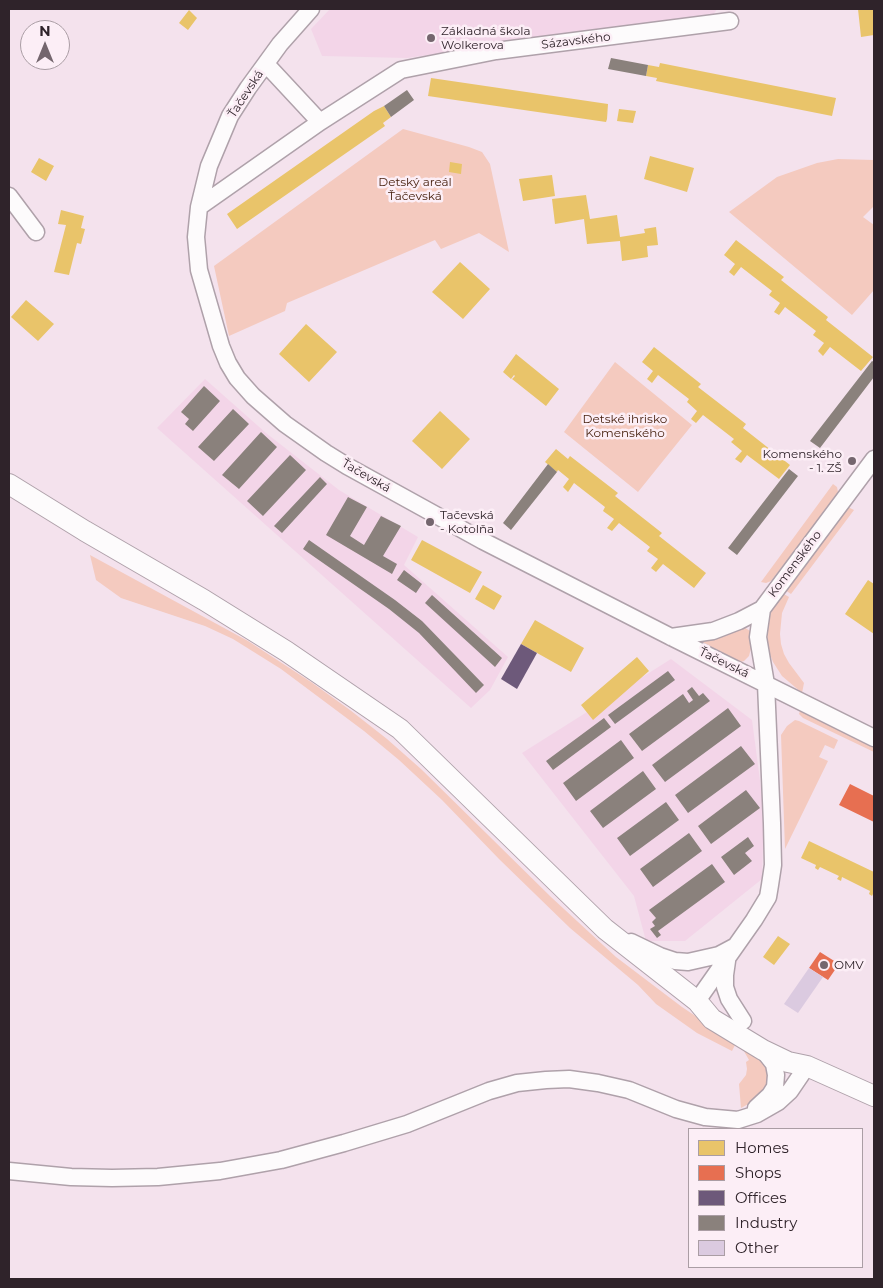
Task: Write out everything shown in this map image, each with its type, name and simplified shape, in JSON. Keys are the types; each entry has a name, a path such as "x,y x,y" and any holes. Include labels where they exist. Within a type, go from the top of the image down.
{"main road":[{"path":"9,484 286,651 400,729 605,929 697,1002 712,1018 763,1050 788,1062 807,1066 874,1096"},
{"path":"697,1002 720,1008 792,1051 807,1066"}],"street":[{"name":"Ťačevská","path":"311,9 280,44 230,116 209,166 199,207 196,252 199,270 212,317 228,363 237,378 252,396 305,439 347,466 483,541 670,637 874,738"},
{"name":"Sázavského","path":"199,207 320,122 402,70 496,51 730,21"},
{"path":"266,64 320,122"},
{"path":"9,196 36,232"},
{"name":"Komenského","path":"697,1002 768,897 773,866 766,684 758,637 762,609 874,459"},
{"path":"670,637 713,631 739,621 762,609"},
{"path":"605,929 660,956 675,961 704,960 732,952 725,975 726,987 742,1021"},
{"path":"745,1118 770,1095 774,1087 776,1075 774,1064 763,1050"},
{"path":"9,1172 112,1178 158,1177 220,1171 281,1160 344,1143 408,1124 489,1091 517,1083 546,1080 570,1079 598,1083 629,1090 676,1109 705,1117 726,1120 745,1118 778,1102 790,1090 807,1066"}],"shaded area":[{"name":"Základná škola Wolkerova","path":"330,9 717,9 713,15 407,58 322,56 311,29"},
{"path":"205,379 266,433 339,490 418,537 404,565 508,657 490,690 471,708 157,428"},
{"path":"671,659 752,720 764,811 762,879 685,941 646,941 634,896 522,753"}],"green space":[{"name":"Detský areál Ťačevská","path":"403,129 482,152 490,164 509,252 479,233 441,249 435,240 287,303 285,311 229,336 214,266"},
{"path":"838,159 874,160 874,206 863,217 874,225 874,290 852,315 729,212 777,177 817,163"},
{"name":"Detské ihrisko Komenského","path":"615,362 692,425 638,492 564,432"},
{"path":"833,484 837,487 838,492 811,529 771,581 761,582"},
{"path":"848,507 854,510 791,594 785,590"},
{"path":"90,555 248,641 350,710 421,769 551,897 616,957 682,1007 736,1043 732,1051 697,1033 656,1004 638,985 570,928 442,800 364,731 281,669 233,639 205,626 121,598 96,580"},
{"path":"782,593 789,597 782,613 781,644 789,663 804,683 802,693 782,676 773,662 768,649 768,620 774,605"},
{"path":"744,627 750,631 751,648 749,656 744,661 741,662 704,645 705,639"},
{"path":"800,711 874,747 874,752 803,718 799,714"},
{"path":"795,720 838,740 834,749 825,745 819,757 828,761 785,849 781,735 787,726"},
{"path":"741,1046 763,1060 769,1072 769,1086 754,1101 741,1108 739,1084 746,1075 746,1062 749,1060"}],"building: Homes":[{"path":"858,9 874,9 874,35 861,37"},
{"path":"189,10 197,18 188,30 179,23"},
{"path":"660,63 836,98 832,116 656,81 657,78 646,76 648,65 659,67"},
{"path":"431,78 608,104 607,119 606,122 428,96"},
{"path":"384,106 391,117 383,123 385,126 237,229 227,214 374,111"},
{"path":"619,109 636,111 633,123 617,121"},
{"path":"650,156 694,168 687,192 644,179"},
{"path":"39,158 54,166 46,181 31,172"},
{"path":"450,162 462,164 461,174 449,172"},
{"path":"552,175 555,196 523,201 519,179"},
{"path":"586,195 590,219 617,215 620,237 645,233 644,229 656,227 658,245 647,246 648,257 622,261 620,241 587,244 584,219 555,224 552,199"},
{"path":"61,210 84,216 81,228 85,229 81,244 77,243 69,275 54,272 66,225 58,224"},
{"path":"736,240 784,277 781,280 828,317 826,320 873,357 861,371 830,347 823,356 818,351 824,343 813,335 816,331 785,307 779,315 774,312 780,303 769,295 772,291 741,267 734,276 729,272 735,264 724,255"},
{"path":"460,262 490,289 463,319 432,292"},
{"path":"26,300 54,324 38,341 11,317"},
{"path":"306,324 337,352 309,382 279,354"},
{"path":"654,347 701,384 698,387 746,424 743,428 790,465 779,479 747,455 741,463 735,459 742,451 731,442 734,439 703,415 696,423 691,419 697,411 687,402 689,399 658,375 652,383 647,379 653,371 642,362"},
{"path":"516,354 559,389 546,406 512,379 514,375 511,379 503,372"},
{"path":"440,411 470,439 442,469 412,441"},
{"path":"556,449 568,459 570,456 618,493 615,496 662,533 659,536 706,573 694,588 663,564 656,572 651,568 658,559 647,551 650,547 619,523 612,531 607,528 614,519 603,511 605,507 574,483 568,492 563,487 569,479 545,462"},
{"path":"422,540 482,572 470,593 411,560"},
{"path":"868,580 874,584 874,634 845,614"},
{"path":"483,585 502,596 494,610 475,599"},
{"path":"535,620 584,648 571,672 521,644"},
{"path":"637,657 649,671 593,720 581,705"},
{"path":"809,841 874,872 874,892 872,896 869,894 870,891 842,877 841,881 837,879 839,876 820,867 818,870 815,868 816,865 801,858"},
{"path":"778,936 790,944 774,965 763,957"}],"building: Shops":[{"path":"850,784 874,796 874,822 839,805"},
{"path":"820,952 839,964 828,980 809,968"}],"building: Offices":[{"path":"521,644 537,653 517,689 501,679"}],"building: Industry":[{"path":"611,58 648,65 646,76 608,69"},
{"path":"407,90 414,100 391,117 384,106"},
{"path":"872,361 874,362 874,377 820,448 810,441"},
{"path":"204,386 220,401 193,431 185,424 189,419 181,412"},
{"path":"233,409 249,424 214,461 198,447"},
{"path":"261,432 277,447 239,489 222,475"},
{"path":"290,455 306,470 263,516 247,501"},
{"path":"548,464 557,472 511,530 503,523"},
{"path":"789,469 798,476 737,555 728,548"},
{"path":"320,477 327,484 282,533 274,526"},
{"path":"348,497 367,507 350,536 364,545 381,516 401,526 383,556 397,564 392,574 326,535"},
{"path":"309,540 422,621 484,685 476,693 419,633 389,609 303,549"},
{"path":"404,570 422,584 416,593 397,580"},
{"path":"432,595 502,658 495,667 425,603"},
{"path":"668,671 675,680 615,724 608,715"},
{"path":"692,687 699,696 703,693 710,701 642,751 629,734 683,694 689,703 693,700 687,691"},
{"path":"728,708 741,726 665,782 652,765"},
{"path":"604,718 611,727 553,770 546,761"},
{"path":"621,740 634,758 576,801 563,783"},
{"path":"741,746 755,764 688,813 675,795"},
{"path":"643,771 656,789 603,828 590,811"},
{"path":"746,790 760,808 711,844 698,826"},
{"path":"666,802 679,820 630,856 617,838"},
{"path":"689,833 702,851 653,887 640,869"},
{"path":"748,837 754,846 745,853 752,861 734,875 721,857"},
{"path":"712,864 725,882 658,931 661,935 657,938 650,929 655,926 652,922 656,918 649,910"}],"building: Other":[{"path":"809,968 823,977 798,1013 784,1004"}],"place":[{"name":"Základná škola Wolkerova","path":"431,38"},
{"name":"Komenského - 1. ZŠ","path":"852,461"},
{"name":"Tačevská - Kotolňa","path":"430,522"},
{"name":"OMV","path":"824,965"}]}
